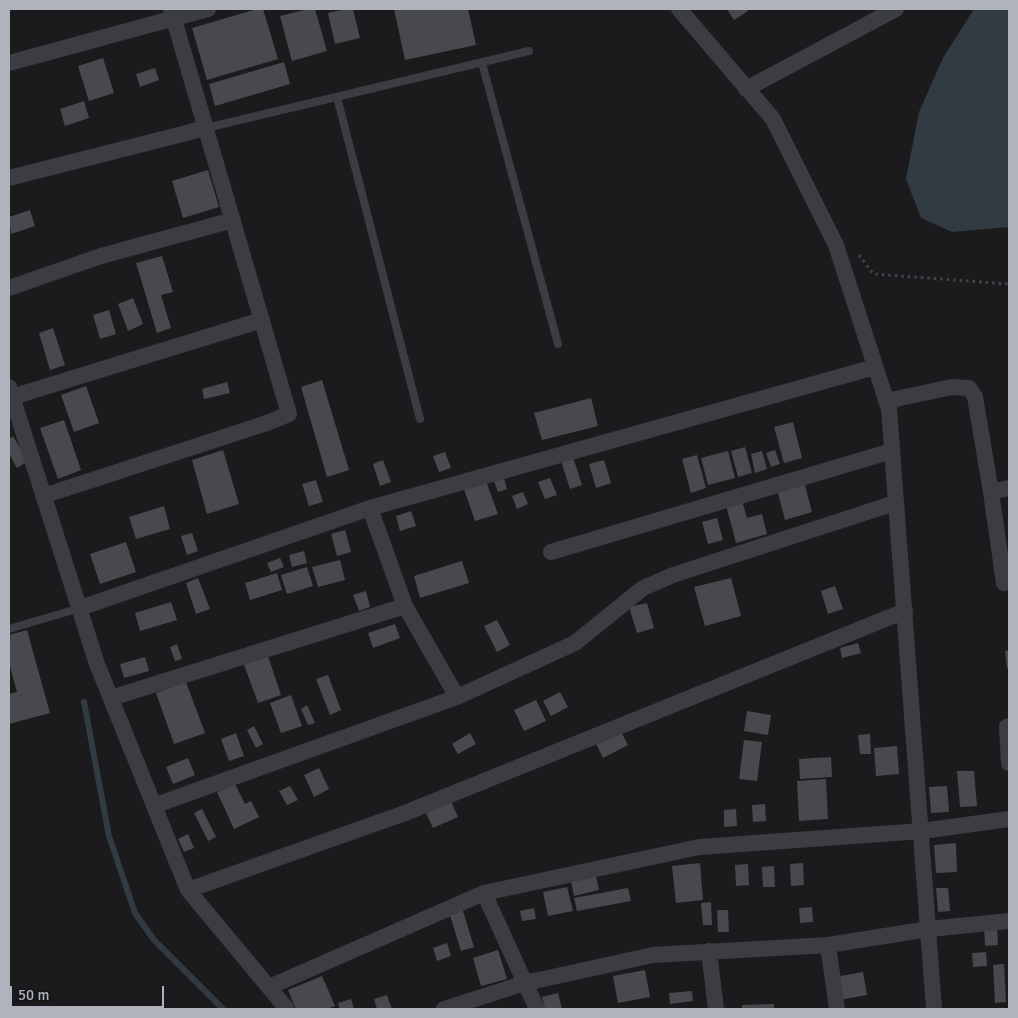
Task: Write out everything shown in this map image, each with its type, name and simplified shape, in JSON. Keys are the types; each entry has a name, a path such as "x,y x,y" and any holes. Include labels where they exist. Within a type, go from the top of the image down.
{"street":[{"path":"9,63 172,14 208,9"},
{"path":"679,9 772,119 836,245 886,401 905,611 934,1009"},
{"path":"746,89 896,9"},
{"path":"44,496 264,424 289,414 172,14"},
{"path":"9,178 206,128"},
{"path":"9,288 101,256 233,220"},
{"path":"262,320 10,392 110,698 156,805 188,890 287,1009"},
{"path":"80,608 370,508 875,367"},
{"path":"886,401 952,387 969,388 975,397 1004,583 1009,582"},
{"path":"551,552 892,451"},
{"path":"991,492 1009,488"},
{"path":"156,805 457,697 575,643 643,588 673,575 895,503"},
{"path":"370,508 404,606 457,697"},
{"path":"110,698 404,606"},
{"path":"188,890 405,813 905,611"},
{"path":"1009,726 1007,727 1009,763"},
{"path":"269,987 484,893 699,846 922,830 1009,819"},
{"path":"484,893 537,1009"},
{"path":"444,1009 525,983 653,955 828,945 929,929 1009,921"},
{"path":"828,945 837,1009"},
{"path":"710,951 716,1009"}],"lane":[{"path":"206,128 529,51"},
{"path":"482,62 558,344"},
{"path":"337,97 420,419"},
{"path":"9,630 80,608"}],"path":[{"path":"836,245 857,252 873,274 1009,284"}],"shaded area":[{"path":"974,9 1009,9 1009,227 952,232 921,218 906,179 919,112 943,58"}],"building":[{"path":"257,9 263,9 278,59 207,80 192,28"},
{"path":"315,9 327,51 292,61 280,16"},
{"path":"353,9 360,38 335,44 328,13"},
{"path":"394,9 468,9 476,45 405,60"},
{"path":"727,9 747,9 748,11 734,20"},
{"path":"103,58 114,93 89,101 78,66"},
{"path":"284,62 290,84 215,106 209,84"},
{"path":"155,68 159,80 140,87 136,74"},
{"path":"84,101 89,118 65,126 60,109"},
{"path":"208,170 219,207 183,218 172,181"},
{"path":"30,210 35,226 11,234 9,217"},
{"path":"162,256 173,292 161,295 171,328 157,333 136,263"},
{"path":"133,298 143,324 128,331 118,304"},
{"path":"109,310 116,334 100,339 93,315"},
{"path":"53,328 65,365 50,370 39,333"},
{"path":"322,380 349,470 327,477 301,387"},
{"path":"227,382 230,393 204,399 202,389"},
{"path":"86,386 99,423 74,432 61,395"},
{"path":"591,398 598,426 542,440 534,413"},
{"path":"64,420 81,470 58,479 40,428"},
{"path":"793,422 802,458 784,463 774,427"},
{"path":"13,436 28,461 17,468 9,454 9,439"},
{"path":"745,447 752,473 738,477 731,451"},
{"path":"223,450 239,504 207,514 192,460"},
{"path":"775,450 780,464 771,467 766,453"},
{"path":"728,451 735,478 708,485 701,458"},
{"path":"762,451 767,469 755,473 751,454"},
{"path":"445,452 451,468 439,472 433,456"},
{"path":"697,455 706,488 691,493 682,459"},
{"path":"573,457 582,485 570,489 561,461"},
{"path":"383,460 391,482 380,486 373,464"},
{"path":"604,460 611,483 596,488 589,464"},
{"path":"504,478 507,489 498,492 494,481"},
{"path":"550,478 557,495 545,499 538,482"},
{"path":"803,478 812,512 785,520 776,486"},
{"path":"316,480 323,502 309,506 302,484"},
{"path":"486,481 498,514 475,521 464,489"},
{"path":"523,492 528,504 517,509 512,496"},
{"path":"742,501 747,518 762,514 767,534 736,543 726,505"},
{"path":"164,506 170,529 136,539 129,517"},
{"path":"411,511 416,526 400,531 396,516"},
{"path":"717,518 723,540 708,544 702,522"},
{"path":"345,530 351,552 337,556 331,534"},
{"path":"192,533 198,551 187,555 181,536"},
{"path":"126,542 136,572 100,584 90,554"},
{"path":"304,551 307,563 292,567 289,555"},
{"path":"280,558 284,567 271,572 267,563"},
{"path":"340,560 345,580 318,587 312,567"},
{"path":"462,561 469,583 420,598 414,576"},
{"path":"307,567 313,586 287,594 281,575"},
{"path":"277,573 282,590 250,600 245,583"},
{"path":"198,578 210,609 196,614 186,583"},
{"path":"731,578 741,616 705,626 694,587"},
{"path":"835,586 843,609 828,614 821,591"},
{"path":"366,591 370,607 359,611 353,595"},
{"path":"171,602 177,620 140,631 135,613"},
{"path":"647,603 654,628 637,633 629,607"},
{"path":"497,620 510,645 497,652 484,626"},
{"path":"395,624 400,638 373,648 368,633"},
{"path":"27,630 50,713 9,724 9,694 17,692 9,663 9,635"},
{"path":"858,643 861,653 842,658 840,648"},
{"path":"177,644 182,659 175,661 170,647"},
{"path":"1009,650 1009,668 1007,668 1005,651"},
{"path":"267,653 281,695 258,703 243,662"},
{"path":"145,657 149,671 124,678 120,664"},
{"path":"328,675 341,710 330,715 316,679"},
{"path":"186,682 205,733 174,744 156,693"},
{"path":"560,692 568,707 551,716 543,701"},
{"path":"291,695 302,726 281,733 270,703"},
{"path":"536,700 546,721 524,731 514,710"},
{"path":"307,705 315,723 308,725 301,709"},
{"path":"747,711 771,715 768,735 744,731"},
{"path":"254,726 263,744 256,748 247,730"},
{"path":"620,730 628,745 603,758 595,742"},
{"path":"236,733 244,756 229,761 221,739"},
{"path":"470,733 476,744 458,754 452,744"},
{"path":"870,734 871,754 860,754 858,735"},
{"path":"744,740 762,742 757,781 739,779"},
{"path":"897,746 899,774 876,776 874,748"},
{"path":"831,757 832,777 800,779 799,759"},
{"path":"188,758 195,775 173,784 166,767"},
{"path":"319,768 329,789 314,797 304,775"},
{"path":"957,771 974,771 977,806 960,807"},
{"path":"826,779 828,819 799,821 797,781"},
{"path":"235,784 245,804 251,801 259,817 234,829 217,792"},
{"path":"290,786 298,800 287,805 279,791"},
{"path":"947,786 949,812 931,813 929,787"},
{"path":"450,799 458,817 433,828 425,811"},
{"path":"765,804 766,821 753,822 752,805"},
{"path":"202,809 216,837 208,841 194,813"},
{"path":"736,809 737,826 724,827 724,810"},
{"path":"188,834 194,848 184,852 178,839"},
{"path":"956,843 957,872 936,873 934,845"},
{"path":"700,863 703,900 676,903 672,866"},
{"path":"803,863 804,885 791,886 790,864"},
{"path":"748,864 749,885 736,886 735,865"},
{"path":"774,866 775,887 763,887 762,867"},
{"path":"595,871 599,890 574,896 570,877"},
{"path":"567,887 573,911 548,916 543,892"},
{"path":"628,888 631,901 577,911 574,898"},
{"path":"936,888 948,888 950,911 938,912"},
{"path":"711,902 712,925 703,925 701,903"},
{"path":"812,907 813,922 800,923 799,908"},
{"path":"462,908 474,947 461,951 449,912"},
{"path":"534,908 536,919 522,921 520,911"},
{"path":"717,910 728,910 729,932 718,932"},
{"path":"997,925 998,945 985,946 984,926"},
{"path":"447,943 451,956 437,961 433,948"},
{"path":"498,950 507,979 481,986 473,958"},
{"path":"986,952 987,966 973,967 972,953"},
{"path":"1004,964 1006,1002 995,1003 993,965"},
{"path":"645,970 650,997 618,1003 613,976"},
{"path":"863,972 867,995 839,1000 835,977"},
{"path":"322,976 335,1006 327,1009 296,1009 288,990"},
{"path":"692,991 693,1001 670,1004 669,993"},
{"path":"558,993 562,1009 545,1009 542,997"},
{"path":"387,995 392,1009 377,1009 374,999"},
{"path":"351,999 354,1009 340,1009 338,1003"},
{"path":"774,1004 774,1009 742,1009 742,1005"}],"waterway":[{"path":"84,702 109,836 135,913 154,940 223,1009"}]}
